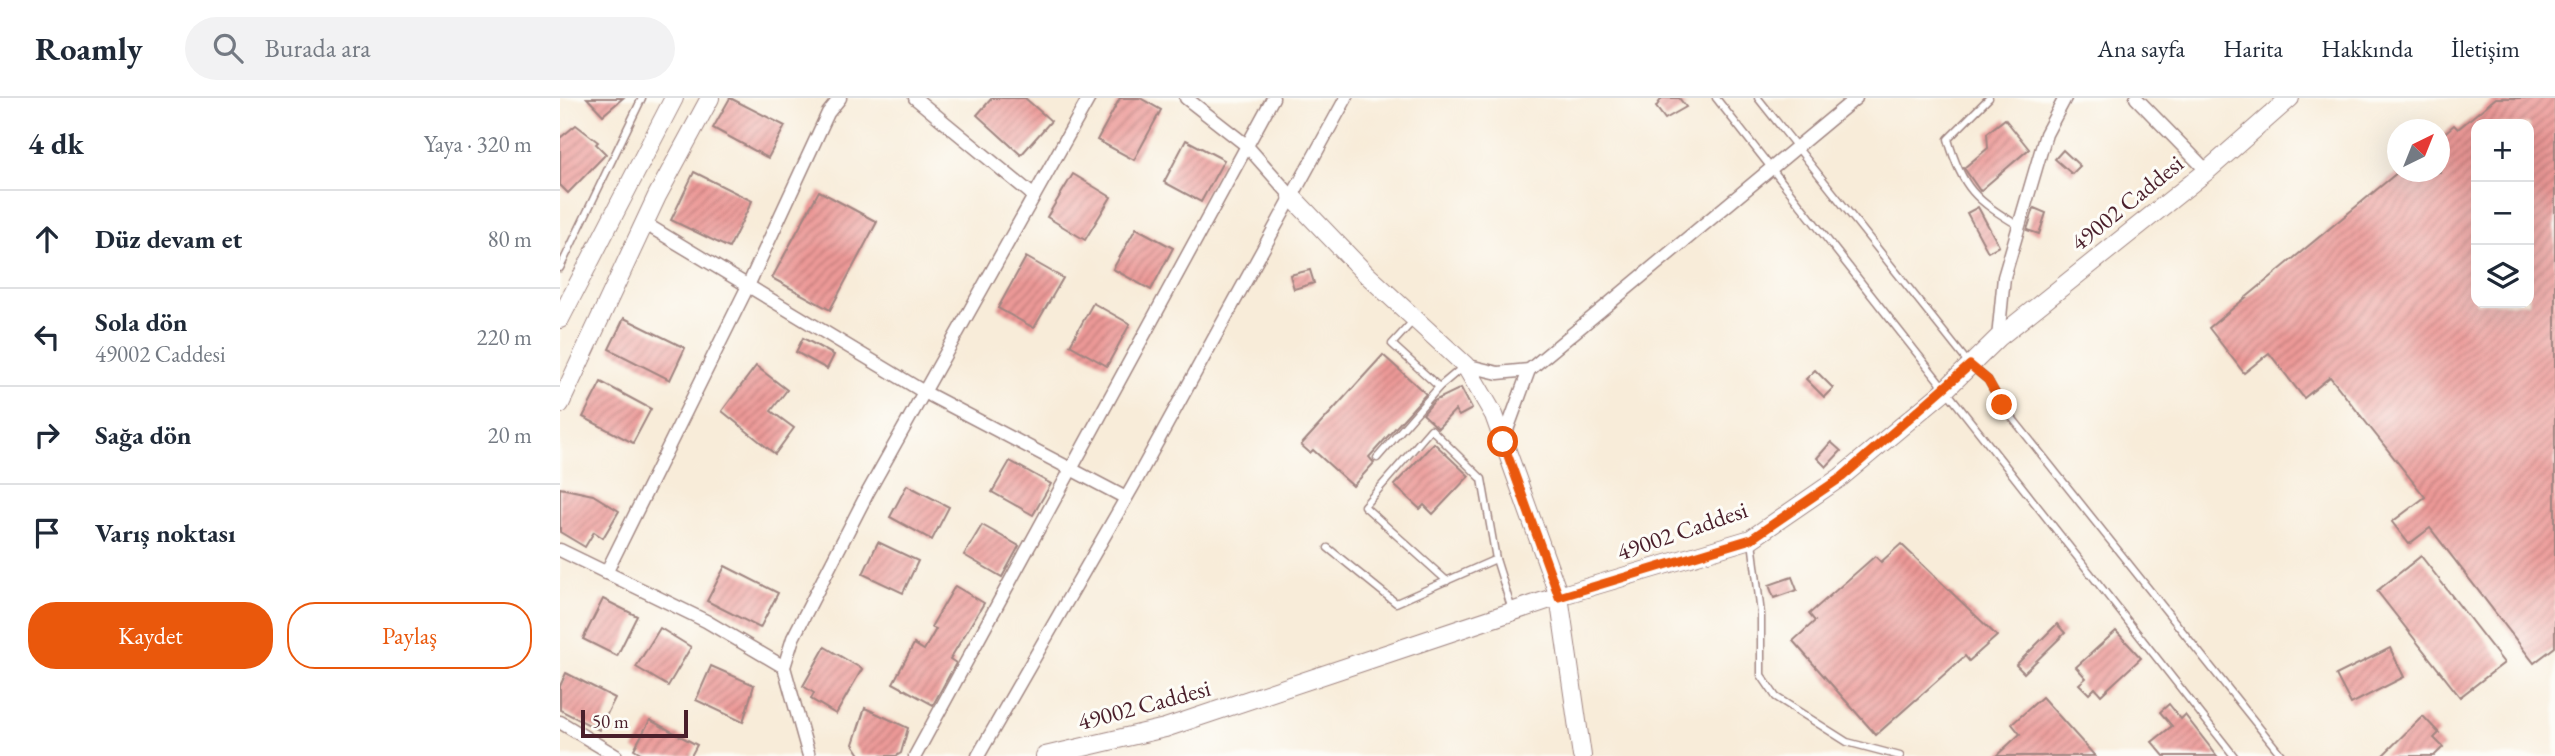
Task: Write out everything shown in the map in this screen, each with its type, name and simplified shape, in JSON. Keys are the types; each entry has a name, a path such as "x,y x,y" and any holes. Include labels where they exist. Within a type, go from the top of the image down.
{"street":[{"path":"560,319 674,98"},
{"path":"560,404 644,223 710,98"},
{"path":"606,573 747,288 828,113 840,98"},
{"path":"915,98 1034,197"},
{"path":"809,756 784,667 793,638 868,492 1089,98"},
{"path":"1186,98 1246,145 1364,272 1465,365 1494,415 1559,597 1582,756"},
{"path":"915,756 1273,98"},
{"path":"978,756 1126,498 1346,98"},
{"path":"1503,442 1529,370 1856,98"},
{"path":"1998,338 2004,277 2046,134 2065,98"},
{"path":"2136,98 2207,171"},
{"name":"49002 Caddesi","path":"1045,756 1166,728 1512,612 1751,539 1842,477 1944,391 1998,338 2207,171 2290,98"},
{"path":"644,223 747,288 924,392 1126,498"},
{"path":"1465,365 1498,373 1529,370"},
{"path":"560,550 706,621 784,667"},
{"path":"560,722 616,756"}],"lane":[{"path":"560,268 642,98"},
{"path":"1716,98 2234,756"},
{"path":"1758,98 1970,365 1988,380 2002,405 2282,756"},
{"path":"1989,98 1948,139 1957,172 1982,203 2019,226"},
{"path":"1415,318 1392,344 1439,387"},
{"path":"1377,458 1439,387 1465,365"},
{"path":"1447,581 1364,506 1431,429 1482,479 1496,559 1512,612"},
{"path":"1751,539 1761,614 1761,675 1776,697 1847,742 1900,756"},
{"path":"1328,548 1396,603 1496,559"}],"building":[{"path":"587,98 623,98 603,115"},
{"path":"730,98 785,126 768,158 713,128"},
{"path":"992,98 1025,98 1051,121 1021,155 977,115"},
{"path":"1120,98 1140,98 1161,110 1134,160 1097,140"},
{"path":"1662,98 1679,98 1686,107 1665,119 1656,107"},
{"path":"2496,98 2555,98 2555,647 2534,663 2430,528 2409,544 2392,522 2425,497 2330,377 2304,398 2269,353 2244,373 2209,328 2387,181 2450,182 2450,128 2454,125 2458,129"},
{"path":"2005,119 2029,149 1980,191 1964,168 1988,148 1987,133"},
{"path":"576,125 598,142 596,144 606,154 568,193 560,185 560,138"},
{"path":"1186,140 1224,160 1201,202 1164,182"},
{"path":"2063,150 2080,166 2072,174 2055,159"},
{"path":"694,172 752,201 729,248 671,220"},
{"path":"1073,174 1111,197 1085,240 1047,217"},
{"path":"819,191 877,222 830,310 772,278"},
{"path":"1978,207 1999,246 1988,252 1967,213"},
{"path":"2034,208 2046,213 2039,234 2027,230"},
{"path":"1136,228 1173,248 1151,290 1113,269"},
{"path":"1026,257 1063,278 1034,328 998,308"},
{"path":"1310,270 1314,283 1294,289 1290,275"},
{"path":"1093,303 1130,324 1107,366 1070,345"},
{"path":"624,318 685,348 670,380 609,349"},
{"path":"803,338 834,355 827,369 796,352"},
{"path":"1383,355 1426,394 1369,457 1374,463 1353,486 1313,450 1310,453 1301,445"},
{"path":"756,366 787,390 771,411 794,428 775,454 722,411"},
{"path":"1815,370 1833,388 1824,397 1806,379"},
{"path":"601,382 651,409 633,443 583,417"},
{"path":"1461,388 1472,409 1459,416 1455,410 1438,428 1423,414 1434,401"},
{"path":"1831,442 1841,451 1826,467 1817,458"},
{"path":"1434,443 1469,476 1433,514 1424,505 1420,509 1394,485"},
{"path":"1010,461 1051,484 1033,515 992,492"},
{"path":"907,485 949,507 932,540 890,517"},
{"path":"560,488 593,495 619,511 603,538 594,532 585,547 560,532"},
{"path":"982,525 1019,546 1002,577 964,555"},
{"path":"878,542 918,561 903,593 863,574"},
{"path":"1901,544 1997,636 1969,661 1965,656 1876,735 1793,641 1815,621 1809,614 1875,556 1881,562"},
{"path":"2421,556 2504,663 2460,697 2377,591"},
{"path":"725,566 778,593 760,628 707,601"},
{"path":"1792,577 1797,590 1774,598 1769,585"},
{"path":"955,586 984,603 950,659 956,663 933,705 893,683 914,644 924,650 936,629 931,627"},
{"path":"603,599 637,616 617,656 583,639"},
{"path":"2057,624 2065,633 2024,673 2016,665"},
{"path":"660,628 691,647 668,686 636,667"},
{"path":"2116,631 2141,658 2101,695 2095,688 2089,694 2079,684 2086,678 2076,667"},
{"path":"825,647 862,669 836,714 811,699 814,693 803,686"},
{"path":"2390,648 2404,677 2351,704 2336,675"},
{"path":"711,666 754,685 743,722 696,700"},
{"path":"566,673 615,698 599,730 560,710 560,686"},
{"path":"2042,697 2095,756 1996,756 2020,734 2012,724"},
{"path":"2169,704 2181,719 2185,715 2217,756 2164,756 2152,742 2172,726 2160,712"},
{"path":"865,708 908,728 901,753 896,756 861,756 853,744"},
{"path":"2423,716 2439,733 2434,738 2443,747 2434,756 2382,756"},
{"path":"650,720 697,745 691,756 646,756 634,749"}],"route":[{"path":"1503,442 1559,597 1751,539 1842,477 1944,391 1970,365 1988,380 2002,405"}]}
